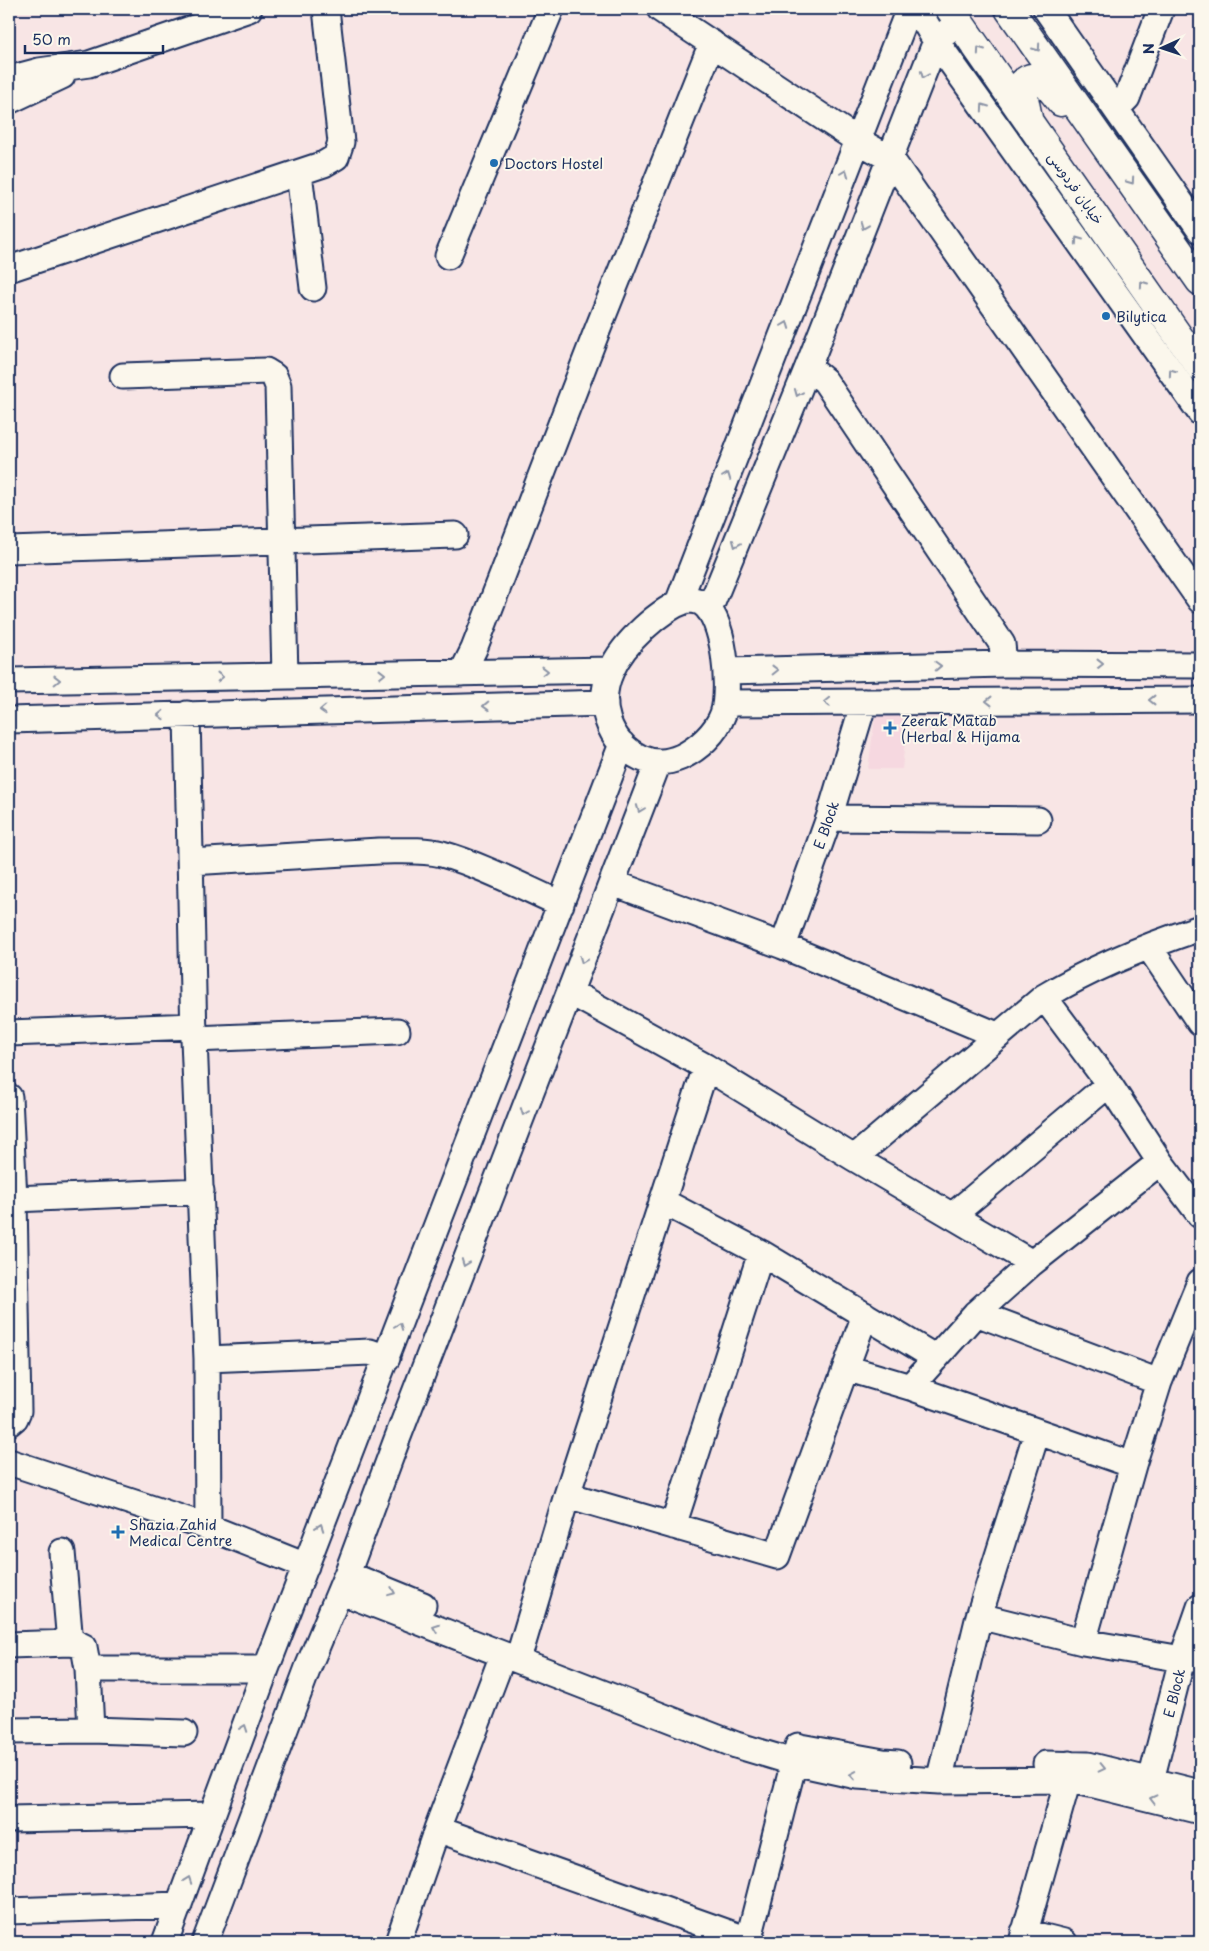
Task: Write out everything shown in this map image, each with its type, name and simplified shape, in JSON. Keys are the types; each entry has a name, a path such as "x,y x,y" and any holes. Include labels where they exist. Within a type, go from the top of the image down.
{"main road":[{"path":"1009,9 1200,280"},
{"name":"خیابان فردوسی","path":"955,15 1200,367"},
{"path":"1028,119 1022,88 1023,83 1027,79 1036,77 1043,80 1077,123 1094,128"}],"street":[{"path":"9,101 89,64 249,9"},
{"path":"9,270 324,164 336,157 341,142 326,9"},
{"path":"448,256 551,9"},
{"path":"660,9 857,140 891,159 1200,600"},
{"path":"678,603 909,9"},
{"path":"917,9 936,41 1200,412"},
{"path":"1046,9 1200,230"},
{"path":"1116,109 1127,98 1161,9"},
{"path":"709,610 891,159 936,41 955,15"},
{"path":"462,673 474,649 595,336 712,43"},
{"path":"9,79 39,71 89,64"},
{"path":"299,172 312,288"},
{"path":"808,367 825,381 1002,644 1004,664"},
{"path":"123,376 266,371 274,376 278,386 285,676"},
{"path":"9,550 455,536"},
{"path":"695,600 703,603 709,610 722,644 726,671 726,703 720,721 708,737 698,746 676,759 658,763 639,757 622,744 610,727 604,703 606,684 611,670 622,652 639,632 678,603 695,600"},
{"path":"726,671 1004,664 1200,665"},
{"path":"9,681 611,670"},
{"path":"726,703 1200,700"},
{"name":"E Block","path":"783,946 829,818 864,702"},
{"path":"9,720 604,703"},
{"path":"187,714 192,862 194,1033 207,1359 208,1527"},
{"path":"165,1942 335,1487 387,1358 622,744"},
{"path":"205,1942 309,1664 344,1582 396,1442 658,763"},
{"path":"829,818 1038,820"},
{"path":"192,862 380,851 440,854 462,861 561,904"},
{"path":"613,883 783,946 996,1035"},
{"path":"854,1158 996,1035 1044,997 1071,980 1108,963 1200,928"},
{"path":"1149,947 1200,1023"},
{"path":"570,992 706,1067 854,1158 1032,1263"},
{"path":"1044,997 1109,1084 1160,1162 1200,1215"},
{"path":"9,1033 397,1031"},
{"path":"398,1942 437,1829 512,1650 567,1495 706,1067"},
{"path":"953,1215 1109,1084"},
{"path":"9,1097 14,1199 18,1411 16,1418 9,1423"},
{"path":"910,1387 976,1314 1032,1263 1160,1162"},
{"path":"14,1199 201,1191"},
{"path":"662,1201 761,1253 936,1358"},
{"path":"673,1526 761,1253"},
{"path":"1083,1642 1133,1465 1159,1382 1200,1282"},
{"path":"976,1314 1159,1382"},
{"path":"567,1495 777,1556 865,1315"},
{"path":"207,1359 370,1352 387,1358"},
{"path":"846,1368 910,1387 1133,1465"},
{"path":"360,1424 396,1442"},
{"path":"941,1773 979,1616 1037,1432"},
{"path":"9,1462 208,1527 306,1566"},
{"path":"335,1487 374,1503"},
{"path":"62,1552 70,1643"},
{"path":"344,1582 512,1650 736,1745 795,1754 857,1776 1069,1772 1088,1765 1200,1793"},
{"name":"E Block","path":"1152,1780 1191,1659 1200,1607"},
{"path":"979,1616 1083,1642 1191,1659"},
{"path":"9,1645 70,1643 84,1647 88,1668 91,1730"},
{"path":"88,1668 270,1660 309,1664"},
{"path":"9,1731 91,1730 184,1733"},
{"path":"437,1829 750,1942 795,1754"},
{"path":"1069,1772 1094,1785 1200,1811"},
{"path":"1064,1942 1023,1937 1069,1772"},
{"path":"9,1820 212,1815"},
{"path":"9,1911 178,1904"}],"shaded area":[{"name":"Zeerak Matab (Herbal & Hijama","path":"876,711 908,712 902,769 868,769"}],"place":[{"name":"Doctors Hostel","path":"494,163"},
{"name":"Bilytica","path":"1106,316"},
{"name":"Zeerak Matab (Herbal & Hijama","path":"890,728"},
{"name":"Shazia Zahid Medical Centre","path":"118,1532"}]}
